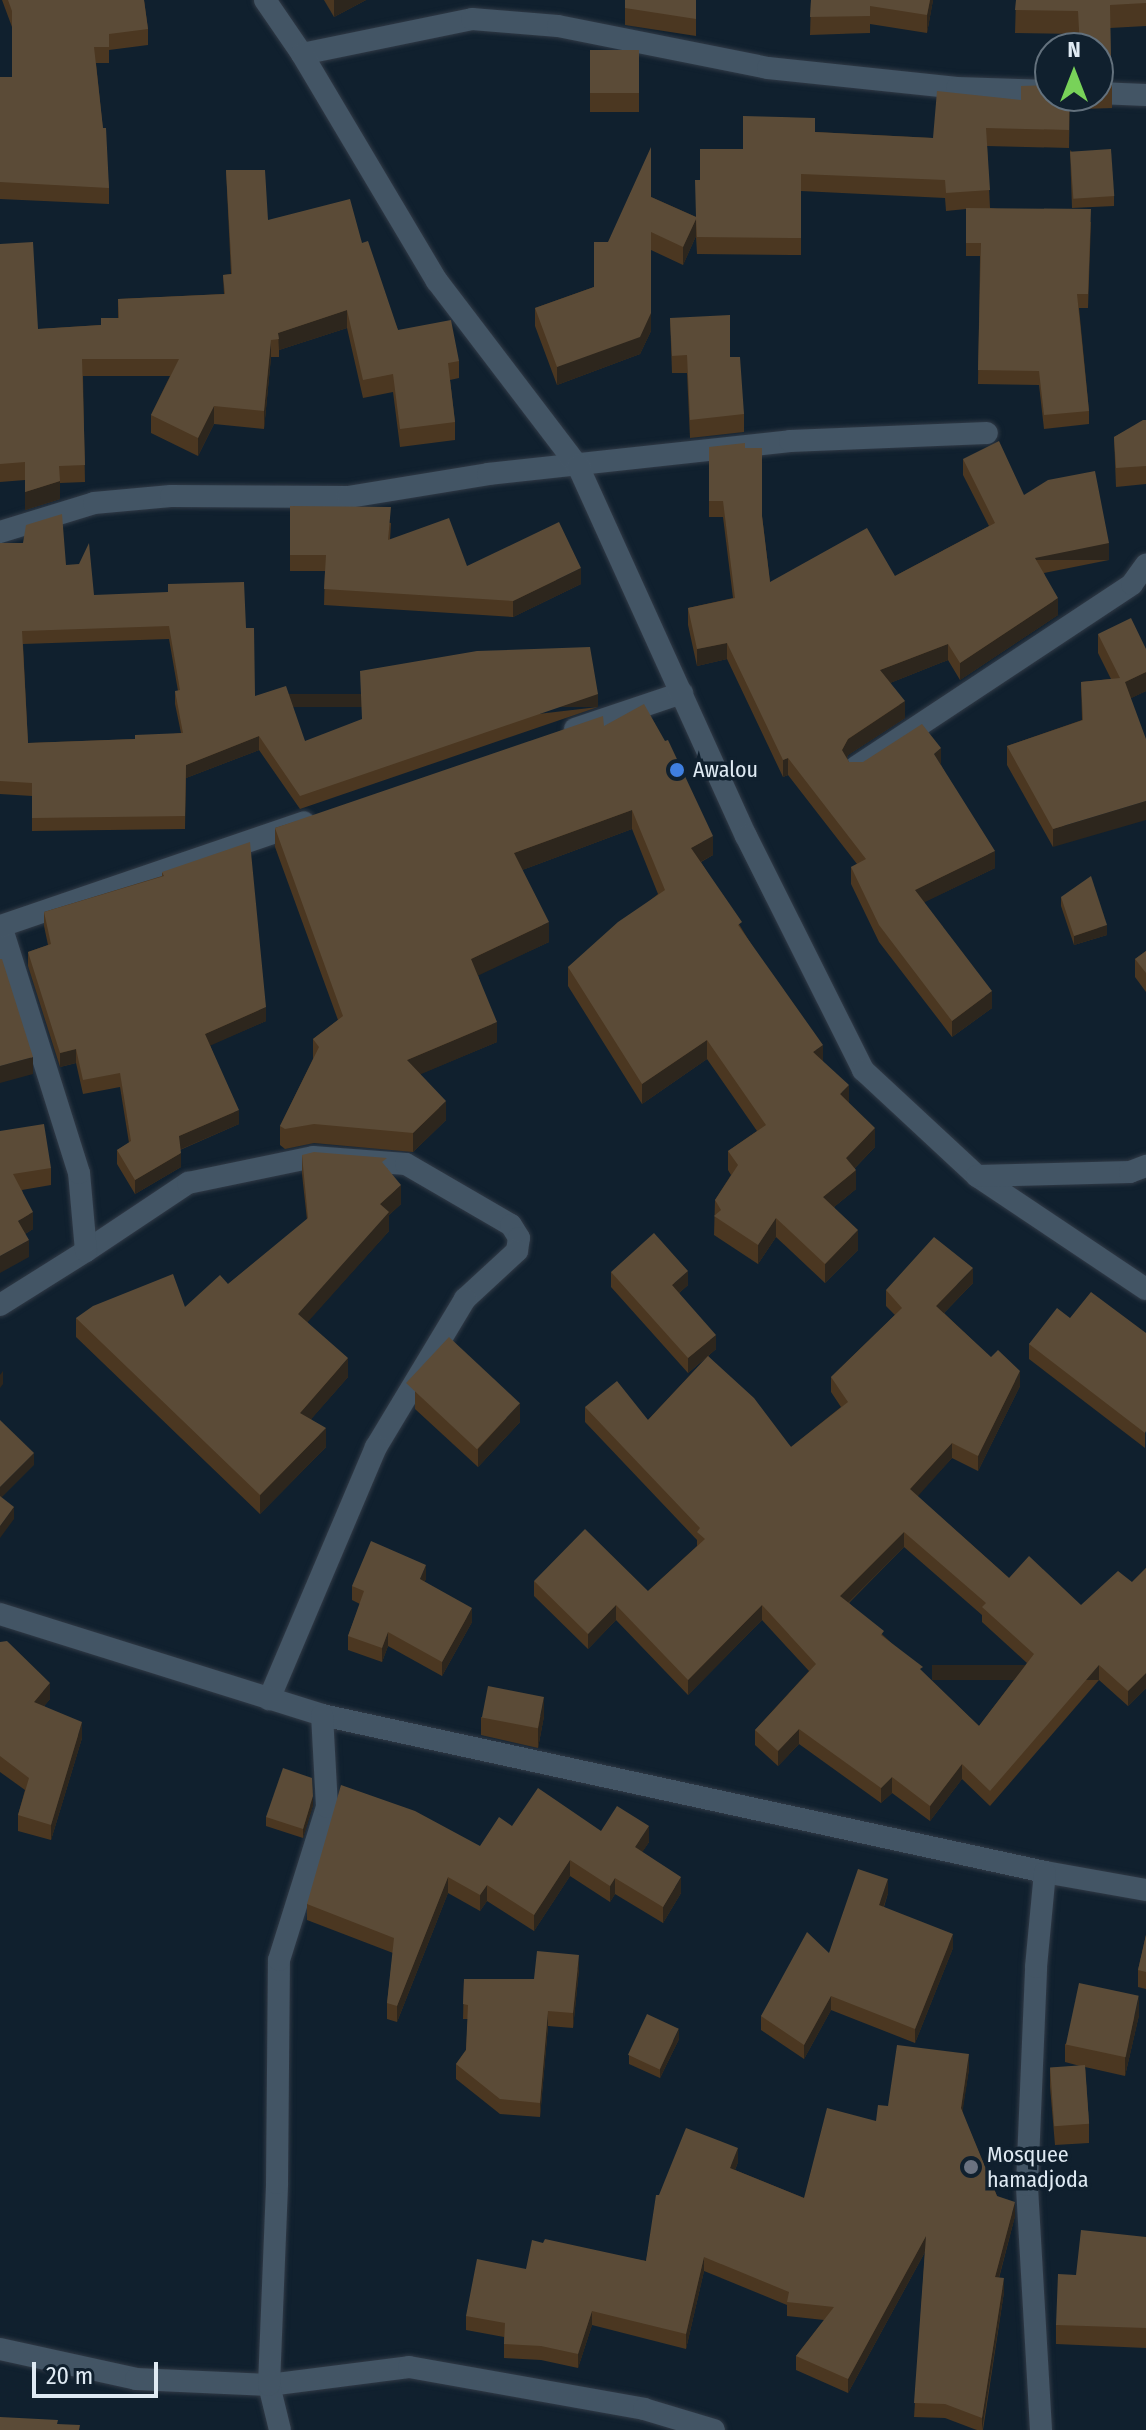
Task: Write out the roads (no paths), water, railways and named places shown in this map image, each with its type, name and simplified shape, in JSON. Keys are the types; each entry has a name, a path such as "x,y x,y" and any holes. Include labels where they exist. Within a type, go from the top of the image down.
{"street":[{"path":"265,0 302,54 437,281 578,466 746,836 863,1070 977,1176 1146,1289"},
{"path":"302,54 472,19 558,26 768,68 957,88 1034,90"},
{"path":"1114,94 1146,95"},
{"path":"0,532 94,503 171,496 348,497 488,474 790,441 987,433"},
{"path":"856,767 1132,584 1146,565"},
{"path":"547,738 682,693"},
{"path":"86,1251 79,1173 1,924 329,813"},
{"path":"0,1305 188,1183 313,1157 406,1164 511,1225 519,1238 517,1251 465,1299 376,1447 269,1699"},
{"path":"977,1176 1130,1172 1146,1166"},
{"path":"0,1614 322,1715 1045,1872 1146,1890"},
{"path":"280,2430 269,2385 277,2183 279,1960 327,1807 322,1715"},
{"path":"1041,2430 1027,2185 1036,1967 1045,1872"},
{"path":"0,2349 136,2379 269,2385 409,2367 644,2409 714,2430"}],"place":[{"name":"Awalou","path":"677,770"},
{"name":"Mosquee hamadjoda","path":"971,2167"}]}
